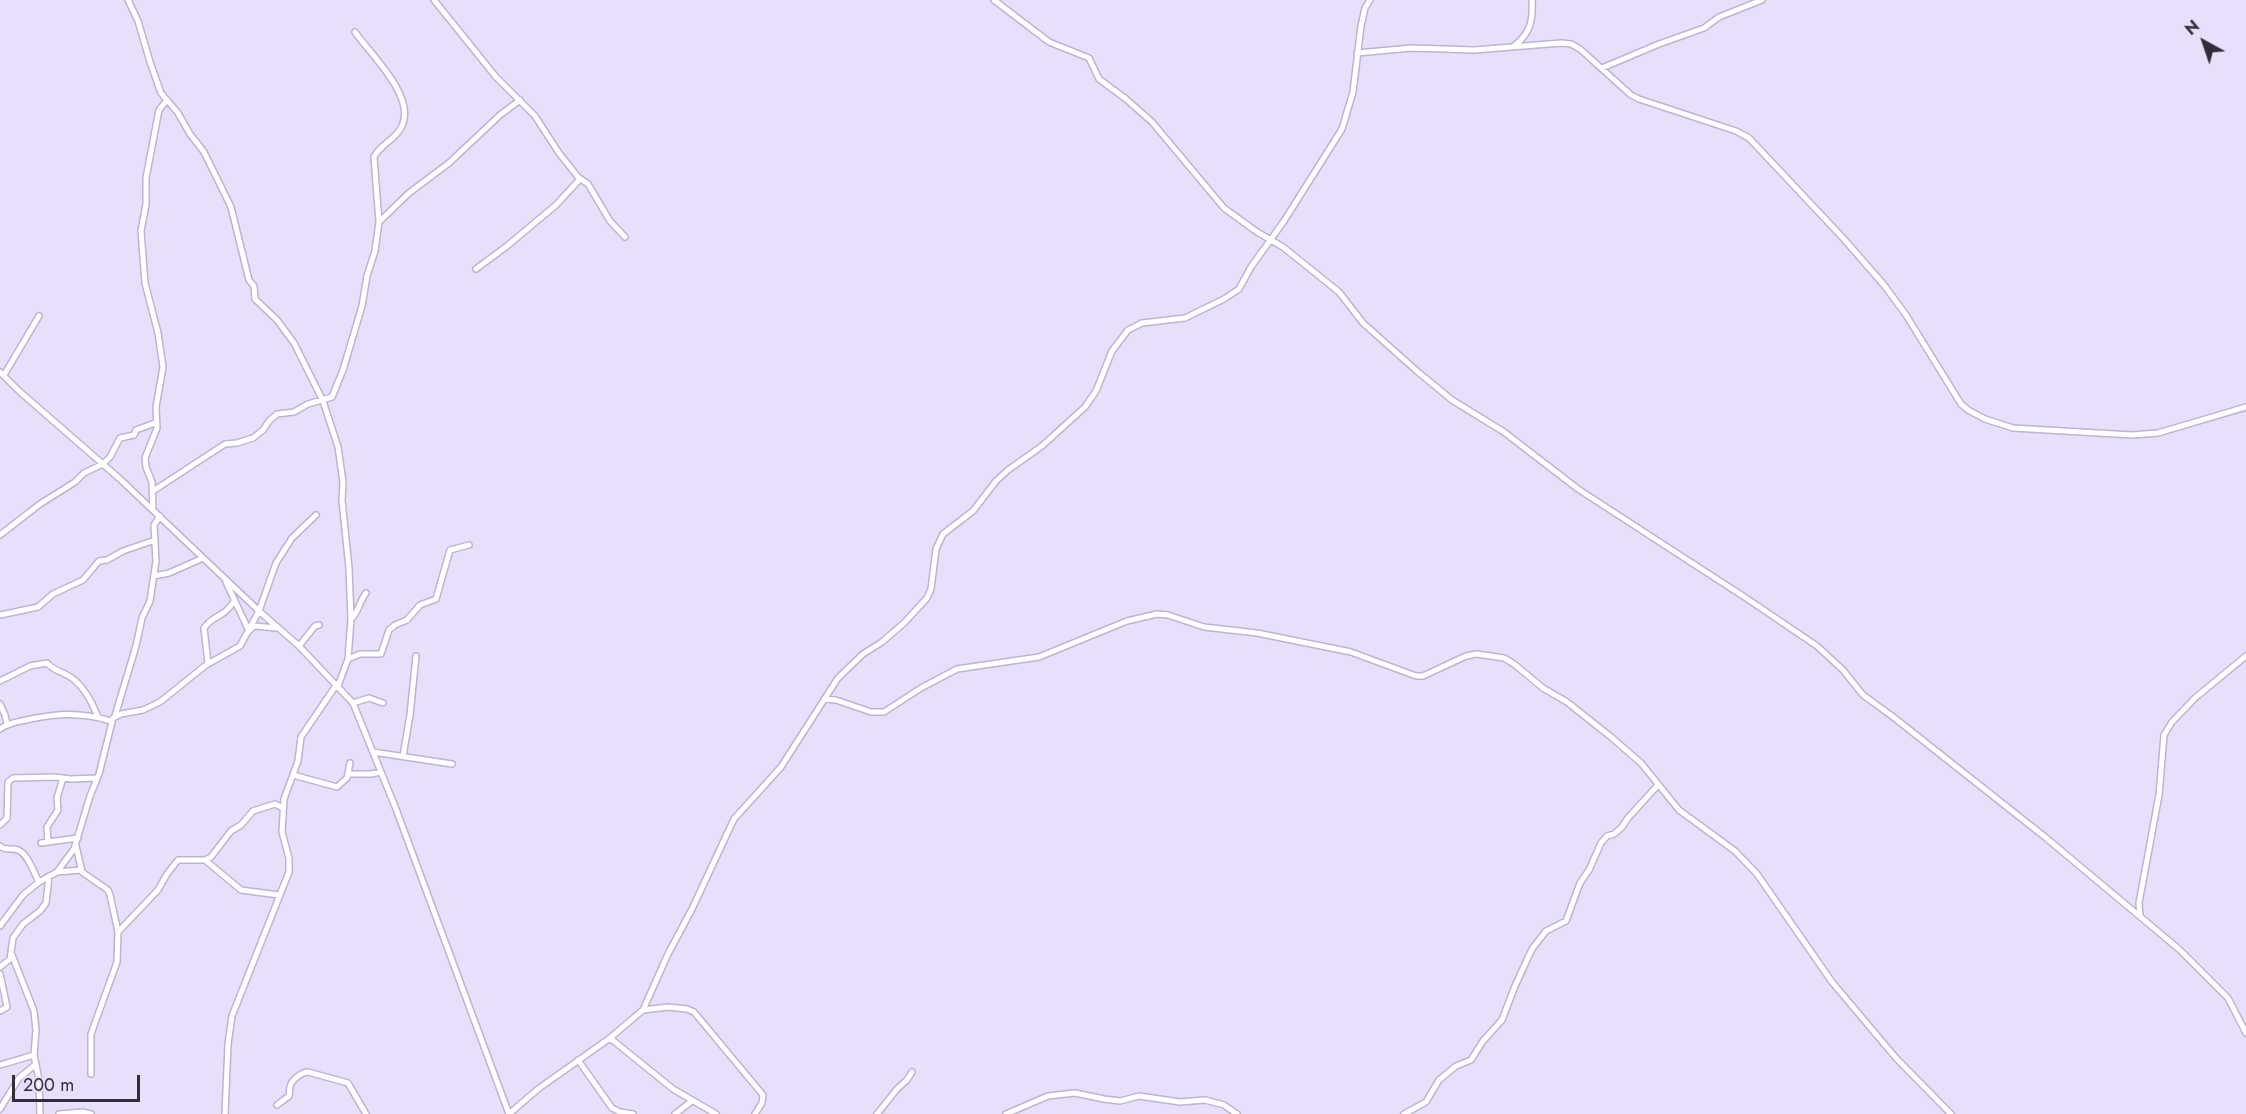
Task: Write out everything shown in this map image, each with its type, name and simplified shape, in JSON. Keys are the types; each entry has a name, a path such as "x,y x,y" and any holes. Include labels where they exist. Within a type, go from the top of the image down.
{"street":[{"path":"128,0 138,21 161,93 178,112 190,134 204,152 231,207 255,299 277,320 294,343 322,401 336,439 344,482 342,500 349,568 351,619 348,659 338,685 304,732 283,808 282,832 289,858 289,872 232,1016 228,1044 225,1114"},
{"path":"434,0 496,77 535,116 557,152 580,179 588,184 612,224 625,237"},
{"path":"994,0 1048,42 1090,59 1099,79 1152,122 1218,201 1239,219 1270,239 1340,292 1362,323 1443,393 1504,432 1596,501 1817,646 1843,670 1863,695 2045,837 2180,950 2224,994 2246,1033"},
{"path":"39,316 2,373 299,646 353,703 509,1114 538,1089 610,1038 643,1010 734,819 781,767 838,678 854,661 888,637 926,600 931,589 936,549 943,534 973,511 1003,474 1042,446 1088,403 1096,391 1108,358 1122,337 1138,325 1185,318 1235,292 1342,129 1352,102 1363,16 1370,0"},
{"path":"1513,46 1529,33 1532,23 1532,0"},
{"path":"1602,68 1704,28 1719,17 1762,0"},
{"path":"153,492 225,444 237,443 258,435 278,414 294,411 332,397 343,370 375,250 379,222 374,157 377,150 399,132 405,116 400,96 390,78 355,32"},
{"path":"1357,53 1412,48 1474,50 1571,44 1581,49 1631,95 1736,131 1749,138 1884,285 1906,315 1962,404 1975,414 2013,428 2132,435 2158,433 2246,407"},
{"path":"153,510 152,479 146,467 145,458 156,430 163,367 158,333 145,283 141,231 146,204 146,178 159,110 167,100"},
{"path":"379,222 408,194 449,163 500,115 520,100"},
{"path":"476,269 559,202 580,179"},
{"path":"0,535 40,504 75,482 84,473 103,464 110,457 120,438 134,435 136,430 155,423"},
{"path":"0,729 7,724 49,714 74,713 113,718 135,713 160,702 208,663 240,646 259,611 270,576 283,550 316,515"},
{"path":"57,872 77,842 136,646 142,618 150,601 154,576 154,525 160,516"},
{"path":"0,615 33,609 53,594 83,580 99,561 107,560 123,551 155,540"},
{"path":"348,659 360,654 381,654 389,630 407,620 420,605 436,599 450,550 469,545"},
{"path":"154,576 169,573 203,558"},
{"path":"225,578 249,631"},
{"path":"351,619 366,593"},
{"path":"208,663 204,628 211,620 225,614 234,601"},
{"path":"824,699 836,700 871,712 884,712 921,688 957,669 1032,659 1127,621 1151,614 1164,614 1204,627 1257,633 1351,652 1416,676 1423,676 1466,656 1478,654 1507,659 1611,736 1641,763 1686,817 1734,851 1757,874 1832,982 1901,1063 1950,1114"},
{"path":"299,646 315,626 319,625"},
{"path":"249,631 254,626 278,628"},
{"path":"403,756 416,656"},
{"path":"2140,918 2139,903 2159,795 2164,735 2190,702 2246,656"},
{"path":"0,681 13,676 22,669 39,663 47,663 52,669 68,675 80,684 98,717"},
{"path":"353,703 369,698 382,703"},
{"path":"0,704 7,724"},
{"path":"373,752 452,764"},
{"path":"293,775 337,787 345,781 350,764"},
{"path":"348,774 381,772"},
{"path":"0,825 7,818 10,779 16,777 97,778"},
{"path":"48,842 47,827 58,810 58,791 63,778"},
{"path":"1404,1114 1426,1102 1438,1080 1456,1066 1471,1060 1483,1041 1499,1024 1532,949 1546,931 1566,921 1580,883 1589,870 1601,843 1607,836 1614,834 1622,827 1658,785"},
{"path":"118,932 158,890 178,860 205,860 211,857 227,835 241,825 253,811 275,804 283,808"},
{"path":"41,843 77,842"},
{"path":"77,842 81,870 108,890 118,932 117,962 91,1034 91,1074"},
{"path":"0,846 22,853 33,866 39,882"},
{"path":"205,860 241,891 279,895"},
{"path":"0,926 23,895 39,882 57,872 81,870"},
{"path":"40,1114 34,1055 36,1030 34,1011 12,955 13,938 46,903 46,886 49,876"},
{"path":"0,967 12,955"},
{"path":"0,974 7,1005 6,1009 0,1011"},
{"path":"643,1010 663,1007 687,1008 700,1018 763,1095 762,1103 754,1114"},
{"path":"610,1038 656,1077 716,1114"},
{"path":"0,1065 34,1055"},
{"path":"578,1060 612,1108 633,1114"},
{"path":"0,1109 20,1078 36,1064"},
{"path":"277,1106 289,1096 292,1083 303,1072 308,1072 348,1083 366,1114"},
{"path":"877,1114 912,1072"},
{"path":"1006,1114 1048,1096 1075,1093 1119,1101 1139,1096 1180,1102 1205,1100 1224,1105 1237,1114"},
{"path":"675,1114 692,1101"},
{"path":"59,1114 82,1112 91,1114"}]}
